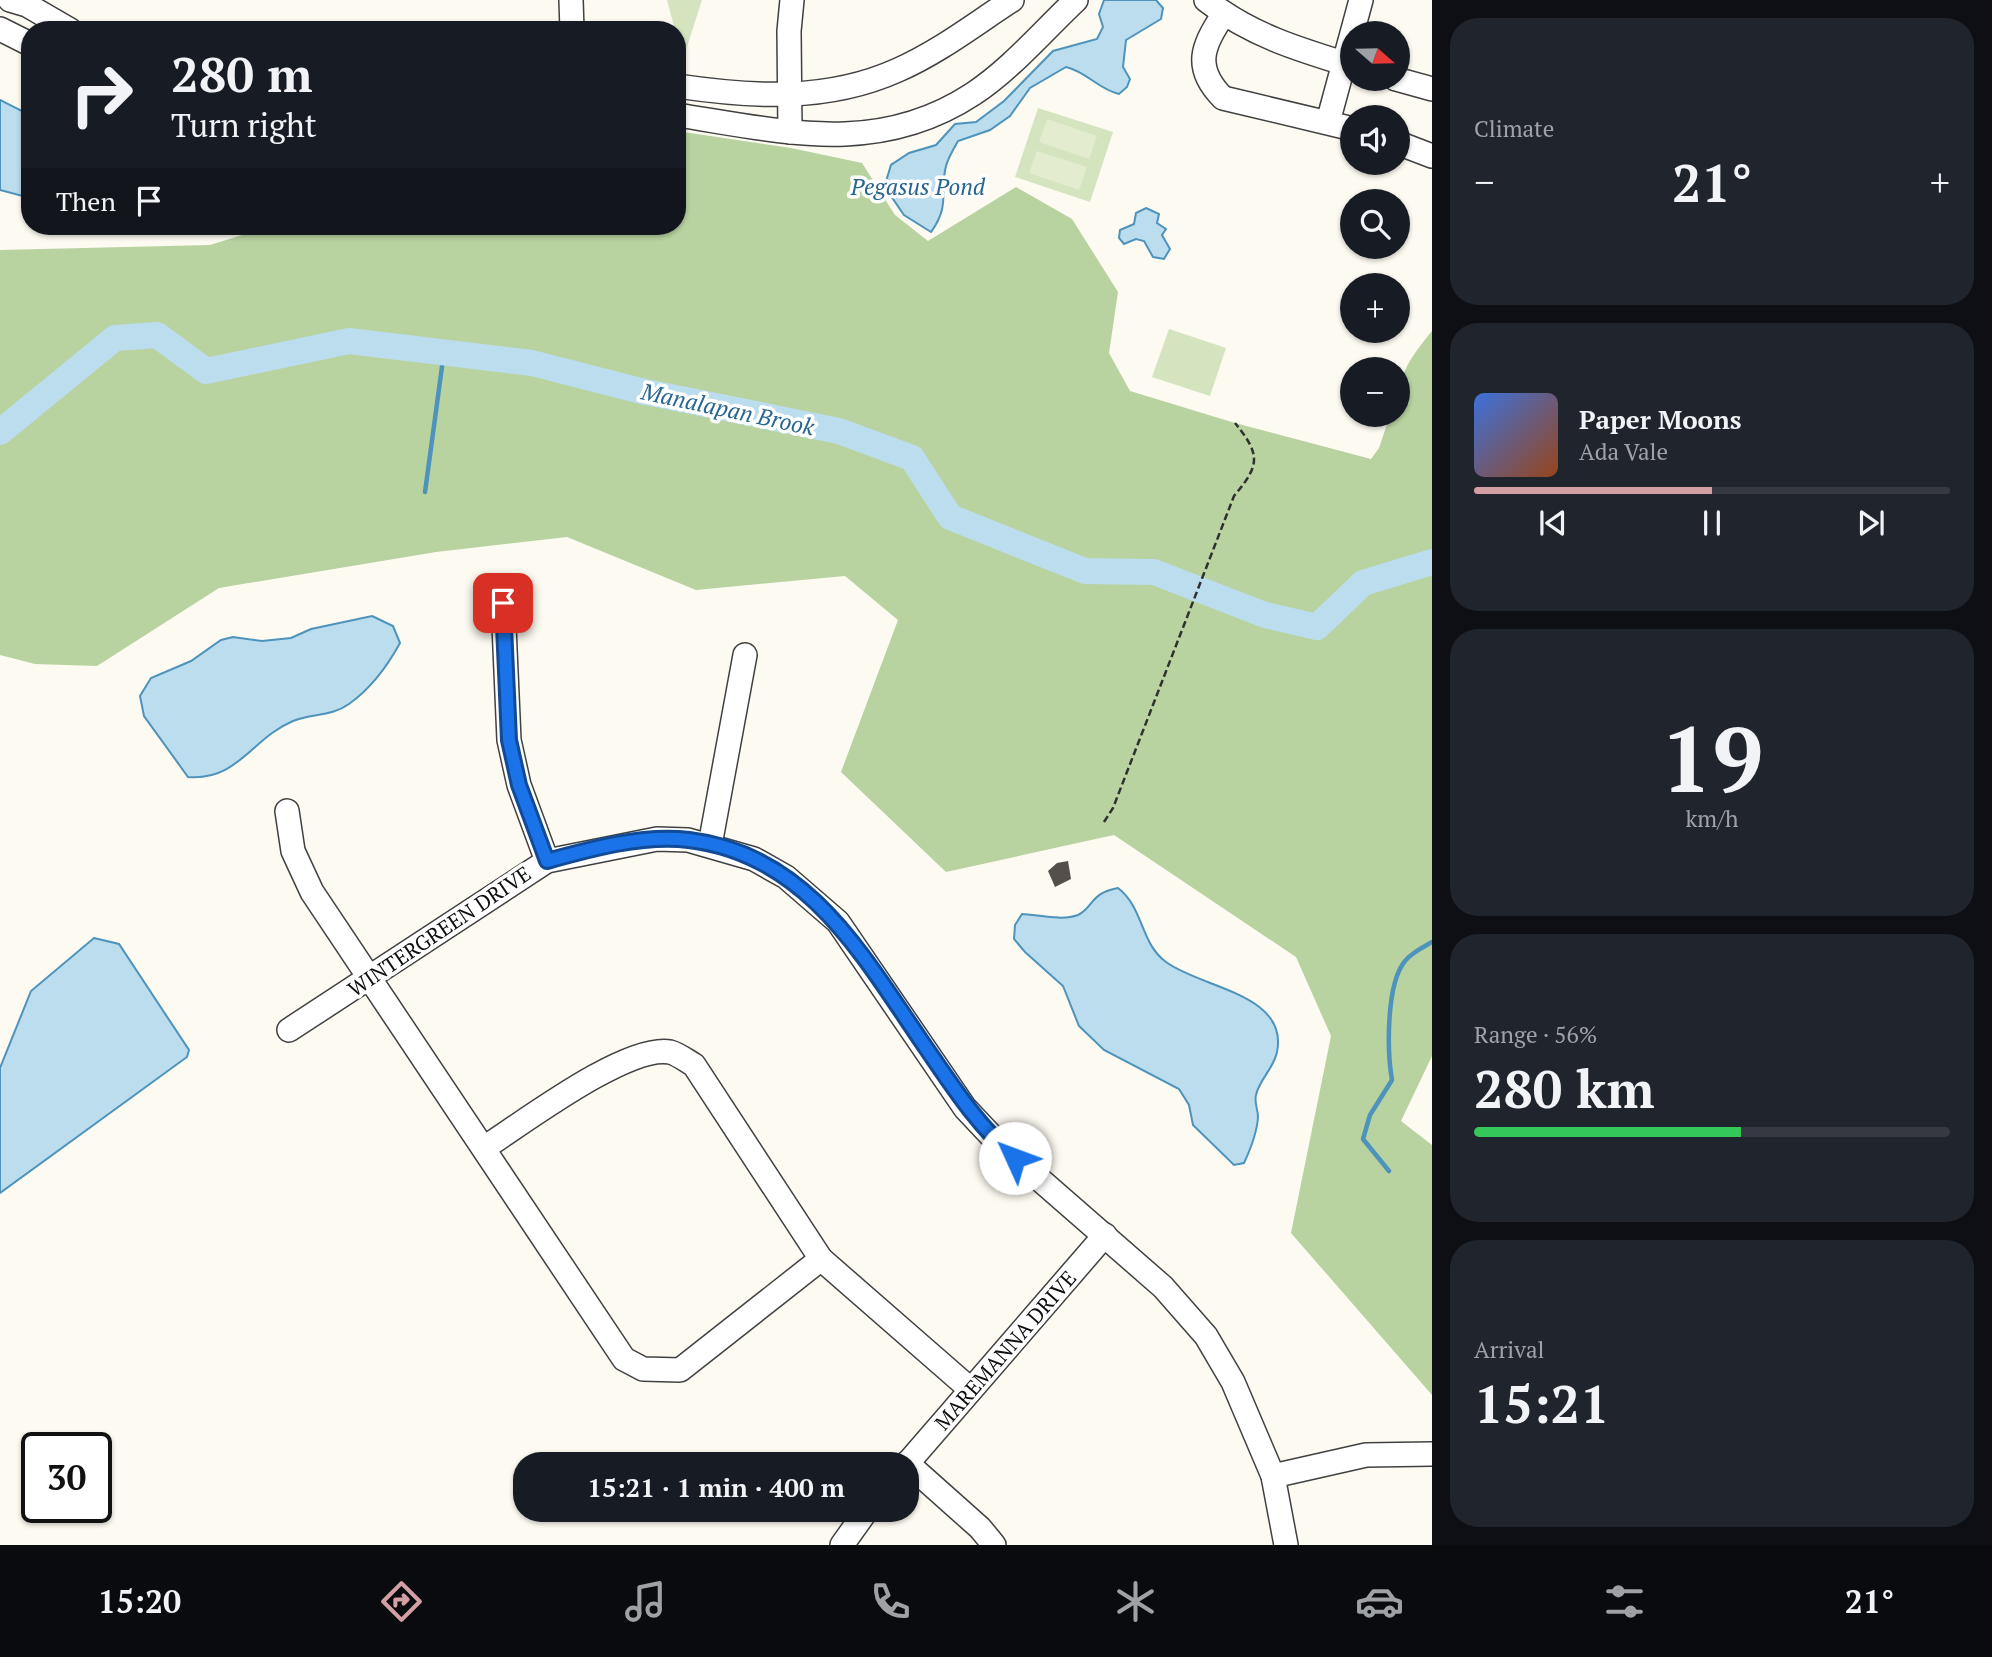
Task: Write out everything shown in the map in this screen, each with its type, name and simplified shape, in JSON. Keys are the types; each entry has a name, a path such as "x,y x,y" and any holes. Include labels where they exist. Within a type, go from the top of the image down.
{"street":[{"path":"10,0 56,21"},
{"path":"570,0 571,21"},
{"path":"790,132 792,0"},
{"path":"686,87 739,95 789,95 842,89 898,70 1012,0"},
{"path":"686,116 836,136 880,133 923,121 946,110 994,78 1076,0"},
{"path":"1357,21 1361,0"},
{"path":"1340,63 1287,47 1215,7 1203,54 1212,87 1223,98 1340,125"},
{"path":"0,29 21,40"},
{"path":"1410,83 1432,89"},
{"path":"1328,122 1340,88"},
{"path":"1410,148 1432,156"},
{"path":"503,603 509,740 519,785 547,861"},
{"path":"710,845 745,655"},
{"path":"287,811 293,851 312,892 624,1359 643,1369 680,1370 821,1259"},
{"name":"WINTERGREEN DRIVE","path":"289,1030 547,861 657,839 688,839 754,859 786,877 838,922 965,1108 998,1143 1163,1286 1206,1336 1233,1382 1273,1476 1286,1545"},
{"path":"484,1148 620,1061 649,1053 671,1052 694,1065 821,1259 970,1389"},
{"name":"MAREMANNA DRIVE","path":"917,1452 1105,1235"},
{"path":"1273,1476 1366,1455 1432,1454"},
{"path":"919,1475 980,1528 994,1545"},
{"path":"842,1545 858,1522"}],"path":[{"path":"1104,822 1113,808 1234,496 1254,467 1255,454 1251,443 1235,424"}],"green space":[{"path":"667,0 702,0 686,50 686,21 673,21"},
{"path":"1038,108 1113,132 1090,202 1015,177"},
{"path":"1047,119 1097,136 1089,159 1039,142"},
{"path":"686,132 791,148 862,163 895,215 928,241 1016,187 1072,219 1118,292 1109,353 1130,391 1235,423 1371,459 1379,448 1386,427 1410,427 1410,362 1432,331 1432,1056 1401,1121 1432,1145 1432,1395 1291,1233 1331,1036 1296,957 1114,835 946,872 841,772 898,620 845,576 696,590 567,537 436,552 219,588 97,666 35,664 0,655 0,250 210,245 242,235 686,235"},
{"path":"1037,151 1087,167 1079,190 1029,173"},
{"path":"1169,329 1226,348 1210,396 1152,377"}],"water":[{"name":"Pegasus Pond","path":"1104,0 1156,0 1163,8 1161,19 1126,40 1123,67 1130,79 1127,87 1119,94 1112,92 1066,67 1030,88 1010,116 990,130 958,141 946,166 941,214 931,232 904,215 891,196 887,178 891,165 909,153 936,145 955,124 976,122 1004,101 1053,51 1097,39 1103,27 1099,14"},
{"path":"0,100 21,110 21,196 0,190"},
{"path":"1146,208 1159,214 1157,223 1166,229 1162,235 1170,249 1164,259 1153,257 1144,241 1136,239 1124,244 1119,238 1120,230 1134,224 1136,213"},
{"path":"372,616 393,626 400,643 371,684 342,708 293,721 279,728 232,766 220,772 188,777 144,716 140,696 151,678 191,661 221,640 233,637 262,641 291,638 311,629"},
{"path":"1118,888 1133,905 1151,945 1166,962 1239,995 1270,1017 1277,1033 1277,1052 1256,1095 1256,1129 1244,1163 1234,1165 1193,1125 1189,1105 1179,1089 1104,1050 1079,1026 1063,986 1014,939 1015,925 1022,914 1072,917 1083,912 1102,893"},
{"path":"94,938 119,944 189,1050 187,1057 0,1193 0,1068 31,991"}],"building":[{"path":"1068,861 1071,879 1055,887 1048,871 1057,863"}],"waterway":[{"name":"Manalapan Brook","path":"0,432 115,338 157,335 206,371 349,341 532,363 641,391 839,431 912,458 950,517 1085,571 1154,572 1265,615 1317,627 1363,583 1432,562"},
{"path":"425,492 444,352"},
{"path":"1389,1171 1363,1139 1370,1115 1392,1080 1389,1052 1394,985 1410,955 1432,942"}],"route":[{"path":"503,603 509,740 519,785 547,861 576,853 657,839 688,839 725,848 754,859 786,877 838,922 864,956 965,1108 1015,1158"}]}
